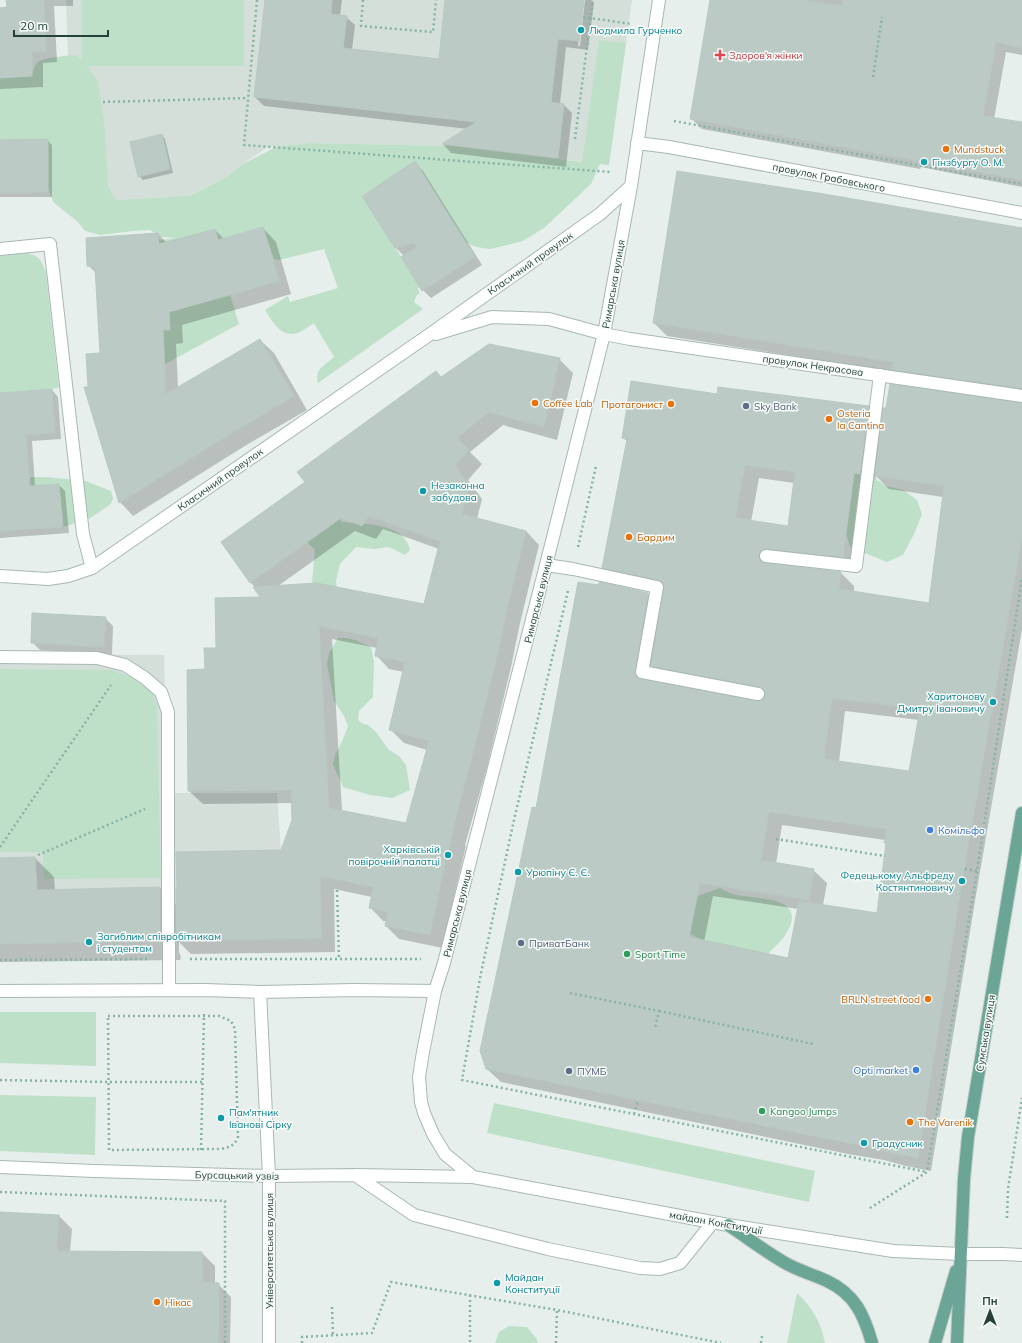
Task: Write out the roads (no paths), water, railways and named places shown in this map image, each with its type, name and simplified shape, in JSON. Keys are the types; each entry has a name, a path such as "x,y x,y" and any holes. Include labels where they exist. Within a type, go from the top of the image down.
{"main road":[{"name":"Сумська вулиця","path":"961,1254 964,1179 968,1137 1022,813"},
{"path":"728,1225 788,1264 842,1289 862,1312 872,1343"},
{"path":"935,1343 961,1254"},
{"path":"957,1343 961,1254"}],"street":[{"name":"Римарська вулиця","path":"473,1177 445,1154 433,1134 421,1102 419,1077 435,991 444,963 604,334 631,186 659,0"},
{"name":"провулок Грабовського","path":"637,143 677,149 1022,213"},
{"name":"Класичний провулок","path":"0,576 48,578 68,576 92,568 426,337 600,214 631,186"},
{"path":"0,249 50,244 83,534 92,568"},
{"name":"Класичний провулок","path":"426,337 492,317 549,319 604,334"},
{"name":"провулок Некрасова","path":"604,334 1022,396"},
{"path":"766,556 856,566 880,375"},
{"path":"546,565 573,569 657,587 642,672 758,694"},
{"path":"0,657 97,658 125,665 145,678 161,692 168,712 169,990"},
{"path":"0,991 435,991"},
{"name":"Університетська вулиця","path":"260,992 269,1176 269,1343"},
{"name":"Бурсацький узвіз","path":"0,1167 269,1176 355,1174 473,1177"},
{"path":"355,1174 414,1216 640,1268 660,1269 680,1263 714,1222"},
{"name":"майдан Конституції","path":"473,1177 728,1225 893,1251 1022,1255"}],"place":[{"name":"Людмила Гурченко","path":"581,30"},
{"name":"Здоров'я жінки","path":"720,55"},
{"name":"Mundstuck","path":"946,149"},
{"name":"Гінзбургу О. М.","path":"924,162"},
{"name":"Coffee Lab","path":"535,403"},
{"name":"Протагонист","path":"671,404"},
{"name":"Sky Bank","path":"746,406"},
{"name":"Osteria la Cantina","path":"829,419"},
{"name":"Незаконна забудова","path":"423,491"},
{"name":"Бардим","path":"629,537"},
{"name":"Харитонову Дмитру Івановичу","path":"993,702"},
{"name":"Комільфо","path":"930,830"},
{"name":"Харківській повірочній палатці","path":"448,855"},
{"name":"Урюпіну Є. Є.","path":"518,872"},
{"name":"Федецькому Альфреду Костянтиновичу","path":"962,881"},
{"name":"Загиблим співробітникам і студентам","path":"89,942"},
{"name":"ПриватБанк","path":"521,943"},
{"name":"Sport Time","path":"627,954"},
{"name":"BRLN street food","path":"928,999"},
{"name":"Opti market","path":"916,1070"},
{"name":"ПУМБ","path":"569,1071"},
{"name":"Kangoo Jumps","path":"762,1111"},
{"name":"Пам'ятник Іванові Сірку","path":"221,1118"},
{"name":"The Varenik","path":"910,1122"},
{"name":"Градусник","path":"864,1143"},
{"name":"Майдан Конституції","path":"497,1283"},
{"name":"Нікас","path":"157,1302"}]}
